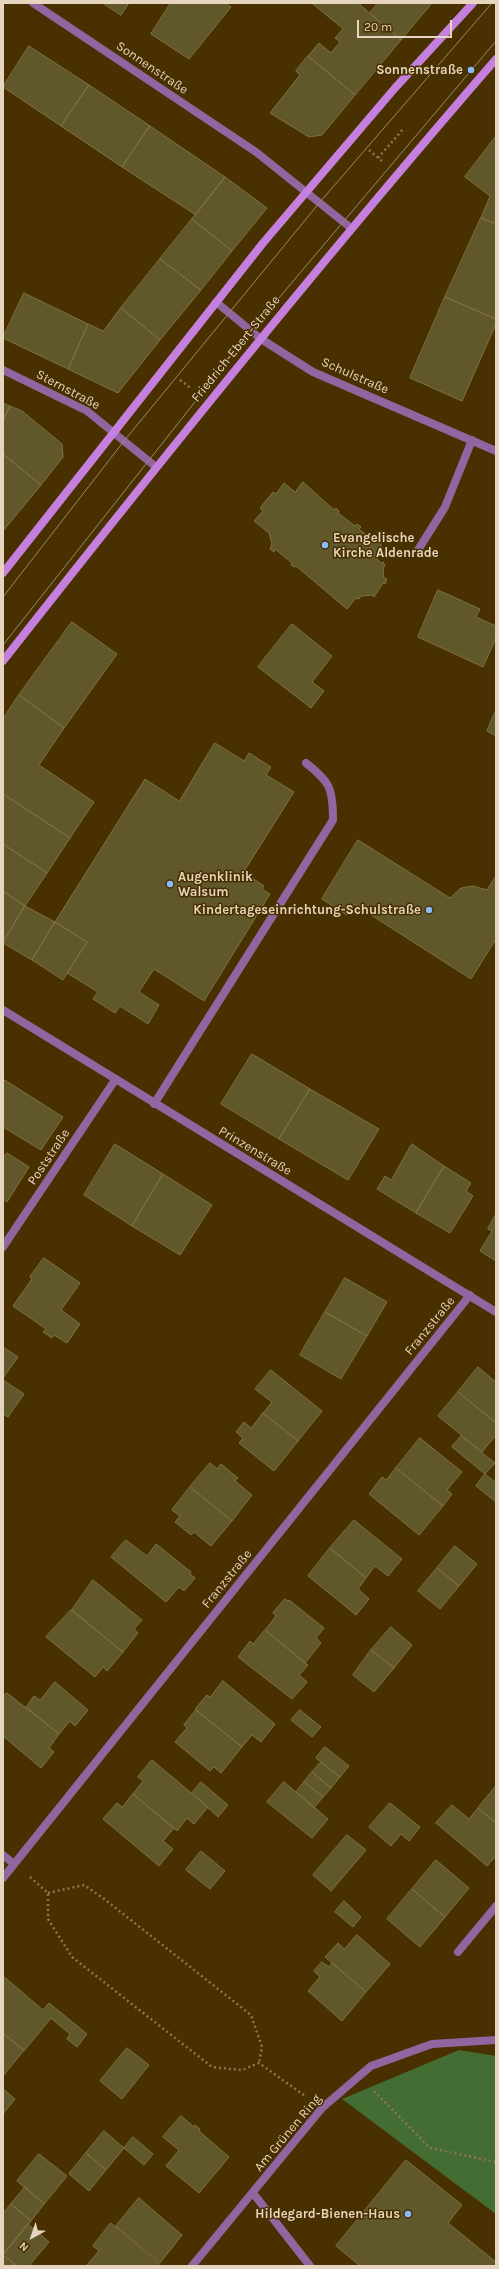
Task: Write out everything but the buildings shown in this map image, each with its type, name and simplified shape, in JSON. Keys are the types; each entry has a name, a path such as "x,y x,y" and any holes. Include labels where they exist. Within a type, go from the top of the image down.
{"main road":[{"path":"3,573 112,432 216,302 353,137 473,3"},
{"name":"Friedrich-Ebert-Straße","path":"3,661 156,466 396,174 496,59"}],"street":[{"name":"Sonnenstraße","path":"33,3 256,152 351,228"},
{"name":"Schulstraße","path":"216,302 261,339 313,372 496,451"},
{"name":"Sternstraße","path":"3,370 87,412 156,466"},
{"path":"418,550 445,507 472,440"},
{"path":"154,1104 333,820 333,800 325,777 306,763"},
{"name":"Prinzenstraße","path":"3,1010 154,1104 496,1312"},
{"name":"Poststraße","path":"3,1247 115,1080"},
{"name":"Franzstraße","path":"3,1878 470,1295"},
{"path":"3,1856 14,1864"},
{"path":"458,1952 496,1906"},
{"name":"Am Grünen Ring","path":"192,2266 322,2108 371,2066 432,2044 496,2040"},
{"path":"253,2193 310,2266"}],"path":[{"path":"378,158 404,128"},
{"path":"353,137 396,174"},
{"path":"164,367 208,403"},
{"path":"14,1864 48,1893 48,1919 72,1957 212,2067 242,2070 259,2063"},
{"path":"48,1893 84,1886 103,1898 251,2015 262,2047 259,2063"},
{"path":"259,2063 322,2108"},
{"path":"359,2076 430,2148 496,2162"}],"green space":[{"path":"459,2050 496,2056 496,2214 342,2099"}],"tram line":[{"path":"3,597 124,441 320,202 492,3"},
{"path":"3,645 251,331 496,41"}],"place":[{"name":"Sonnenstraße","path":"471,70"},
{"name":"Evangelische Kirche Aldenrade","path":"325,545"},
{"name":"Augenklinik Walsum","path":"170,884"},
{"name":"Kindertageseinrichtung-Schulstraße","path":"429,910"},
{"name":"Hildegard-Bienen-Haus","path":"408,2214"}]}
